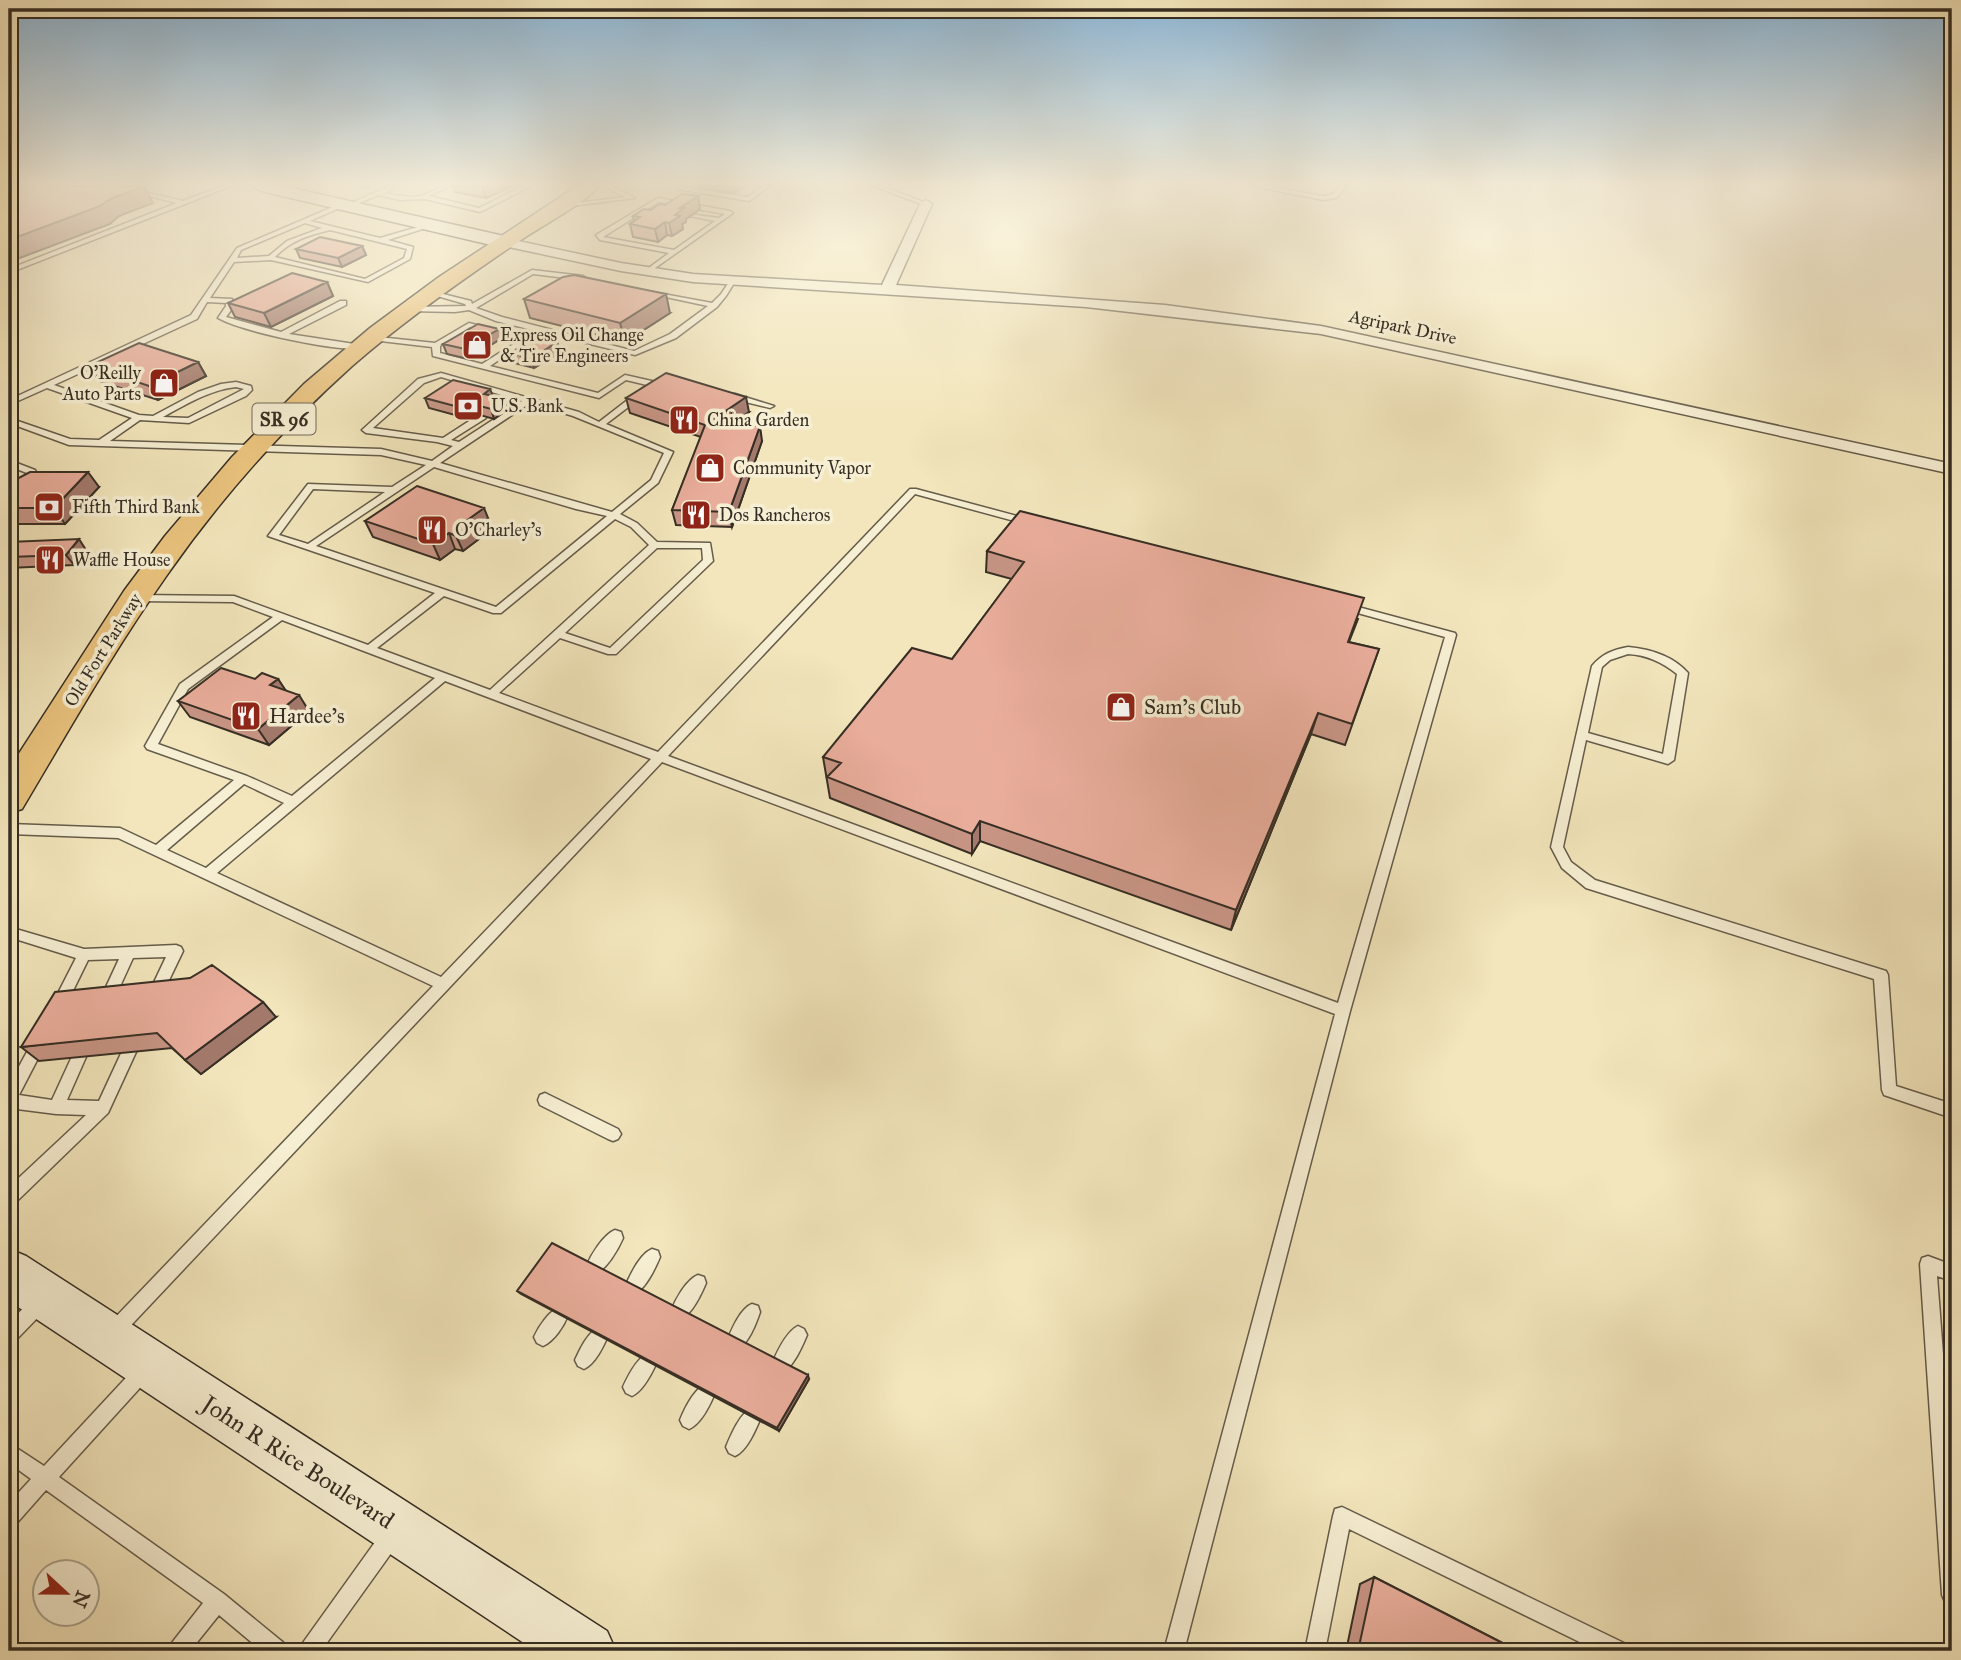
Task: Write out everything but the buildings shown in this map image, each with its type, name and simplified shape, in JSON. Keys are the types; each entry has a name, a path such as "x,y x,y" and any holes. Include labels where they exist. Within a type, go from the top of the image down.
{"main road":[{"name":"Old Fort Parkway","path":"9,799 135,598 201,511 254,450 313,389 366,343 473,263"}],"street":[{"name":"Agripark Drive","path":"611,263 648,271 733,280 1131,305 1224,315 1321,330 1952,469"},
{"path":"887,290 899,263"},
{"name":"John R Rice Boulevard","path":"27,1285 587,1651"}],"lane":[{"path":"9,271 28,263"},
{"path":"9,403 194,317 229,263"},
{"path":"294,263 366,281 399,263"},
{"path":"648,271 659,263"},
{"path":"410,309 470,308 532,272 598,281"},
{"path":"431,293 468,303 470,308 499,319 635,353 673,336 714,305 733,280"},
{"path":"637,289 714,305"},
{"path":"206,300 229,301 230,306 222,318 319,343 436,345 469,325 526,339 484,366"},
{"path":"282,335 343,303"},
{"path":"394,490 312,486 273,536 497,611 655,481 669,452 600,425 588,405 484,366 436,354 436,345"},
{"path":"460,445 366,430 421,381 441,375 510,399 588,405 625,377 658,384 600,425"},
{"path":"46,385 138,417 181,422 197,419 243,394 248,390 247,386 237,383 217,387 156,417"},
{"path":"721,394 770,406"},
{"path":"309,547 529,400"},
{"path":"444,441 483,416"},
{"path":"102,443 138,417"},
{"path":"9,420 69,442 381,452 433,464 629,521 654,545"},
{"path":"9,463 32,472"},
{"path":"9,1517 44,1478 129,1351 444,985 912,491 1047,527"},
{"path":"491,695 654,545 707,545 708,561 612,652 558,634"},
{"path":"369,649 443,593"},
{"path":"135,598 234,599 1343,1011"},
{"path":"1174,1651 1343,1011 1451,635 1330,602"},
{"path":"281,616 184,687 151,746 243,779 294,802"},
{"path":"1582,735 1668,760 1683,673 1671,661 1643,652 1618,651 1605,656 1597,666 1582,735 1558,846 1566,865 1591,884 1881,975 1889,1090 1952,1111"},
{"path":"207,874 443,677"},
{"path":"157,851 243,779"},
{"path":"9,829 120,834 444,985"},
{"path":"9,932 84,955 176,951 153,998"},
{"path":"106,1002 129,953"},
{"path":"84,955 9,1100 56,1107 103,1108"},
{"path":"9,1198 103,1108 129,1052"},
{"path":"56,1107 79,1057"},
{"path":"545,1100 613,1134"},
{"path":"594,1267 615,1238"},
{"path":"632,1287 652,1257"},
{"path":"1952,1273 1928,1264 1952,1595"},
{"path":"680,1312 698,1283"},
{"path":"9,1335 27,1285"},
{"path":"736,1341 752,1312"},
{"path":"543,1337 560,1315"},
{"path":"781,1364 798,1335"},
{"path":"584,1360 599,1336"},
{"path":"632,1387 648,1362"},
{"path":"689,1420 706,1393"},
{"path":"735,1447 752,1417"},
{"path":"9,1452 217,1601 278,1651"},
{"path":"1315,1651 1342,1516 1619,1651"},
{"path":"309,1651 398,1527"},
{"path":"178,1651 217,1601"}],"place":[{"name":"Express Oil Change & Tire Engineers","path":"477,345"},
{"name":"O'Reilly Auto Parts","path":"164,383"},
{"name":"U.S. Bank","path":"468,406"},
{"name":"China Garden","path":"684,420"},
{"name":"Community Vapor","path":"710,468"},
{"name":"Fifth Third Bank","path":"49,507"},
{"name":"Dos Rancheros","path":"696,515"},
{"name":"O'Charley's","path":"432,530"},
{"name":"Waffle House","path":"50,560"},
{"name":"Sam's Club","path":"1121,707"},
{"name":"Hardee's","path":"246,716"}]}
